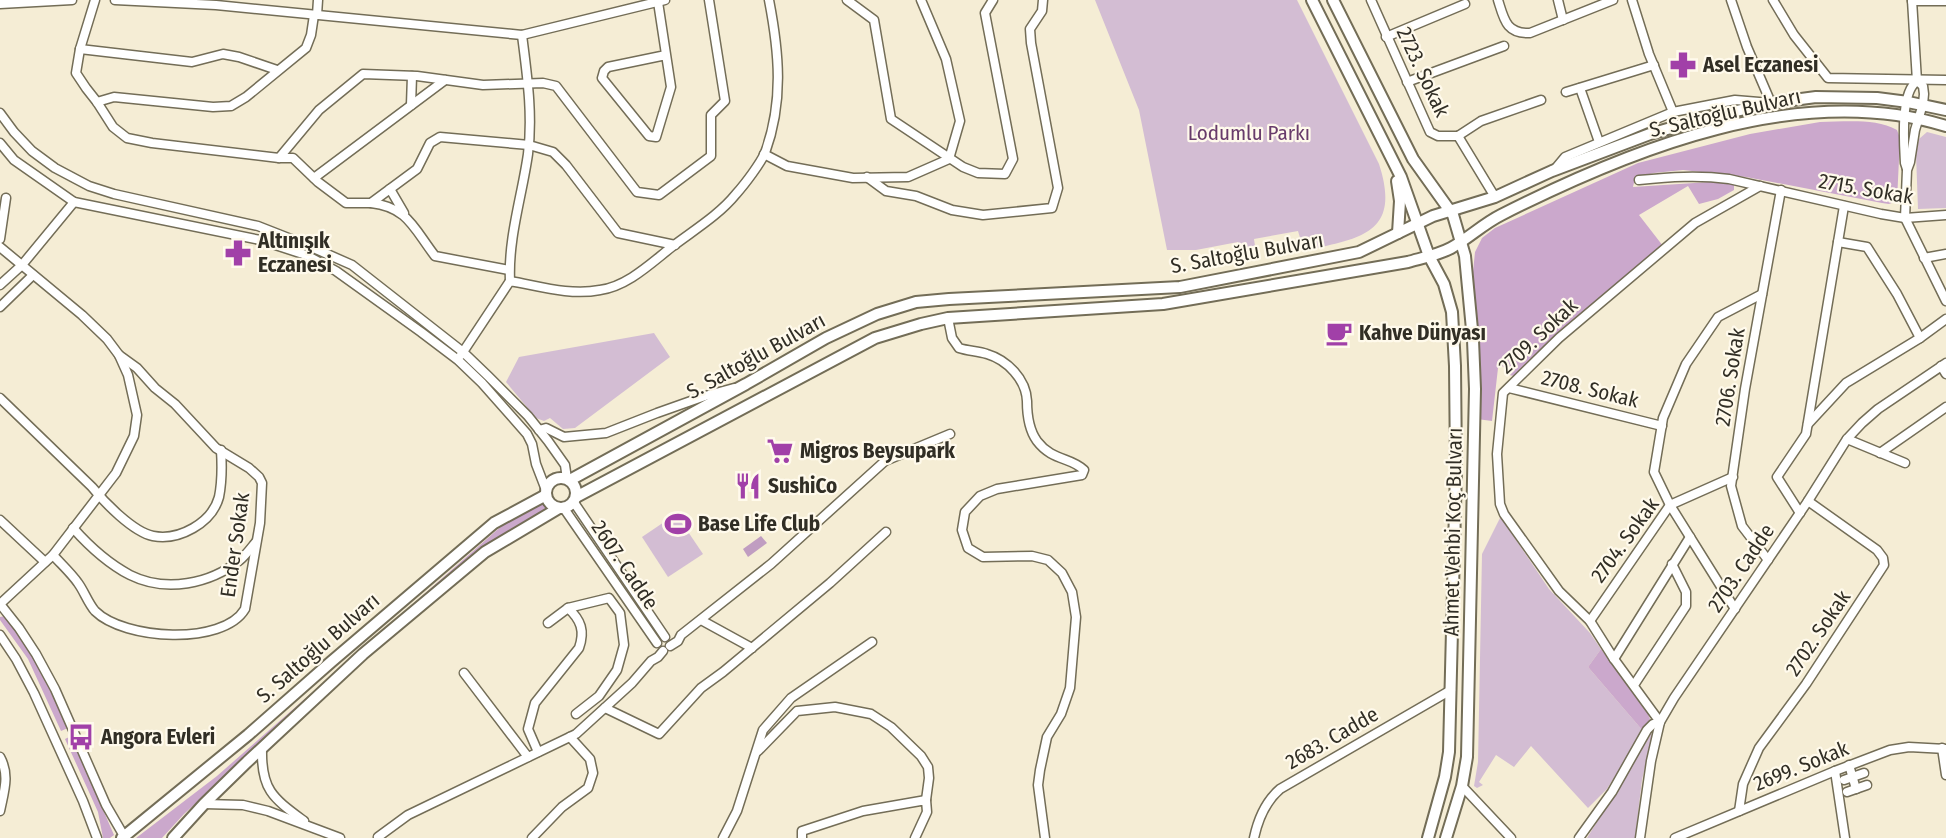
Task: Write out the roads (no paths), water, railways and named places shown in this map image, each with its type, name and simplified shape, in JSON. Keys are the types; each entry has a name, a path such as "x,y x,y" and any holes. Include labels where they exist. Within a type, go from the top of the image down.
{"main road":[{"path":"1312,0 1394,163 1400,196 1398,233"},
{"name":"Ahmet Vehbi Koç Bulvarı","path":"1333,0 1413,159 1450,210 1462,241 1475,380 1469,705 1467,757 1462,786 1446,838"},
{"name":"S. Saltoğlu Bulvarı","path":"123,837 240,742 494,523 546,493 555,479 568,479 836,333 877,314 916,303 950,299 1180,287 1359,252 1417,222 1495,197 1552,171 1668,129 1771,103 1831,97 1877,98 1946,110"},
{"name":"S. Saltoğlu Bulvarı","path":"173,838 204,804 363,654 485,552 574,499 875,338 948,318 1162,304 1363,270 1429,256 1444,252 1500,215 1639,153 1691,136 1778,117 1847,110 1905,115 1946,126"},
{"name":"Ahmet Vehbi Koç Bulvarı","path":"1394,163 1429,256 1448,294 1454,335 1456,468 1448,764 1428,838"},
{"path":"568,479 575,487 574,499"},
{"path":"546,493 550,503 561,507"}],"street":[{"path":"0,4 11,1 72,0"},
{"path":"95,0 80,49 76,73 113,127 127,138 152,143 293,158 346,203 387,205 404,214"},
{"path":"115,0 216,2 316,15 522,35 660,1 671,87 656,137 649,136 602,78 604,71 608,68 666,55"},
{"path":"98,102 114,97 213,107 231,106 246,97 306,48 318,0"},
{"path":"279,158 319,110 363,74 412,76 483,85 543,83 556,86 637,192 658,195 711,156 711,115 725,100 709,0"},
{"path":"510,281 576,292 601,290 625,282 711,218 736,194 764,154 778,99 778,69 769,0"},
{"path":"847,0 873,21 891,119 949,159 978,173 1005,174 1013,159 985,13 993,0"},
{"path":"867,177 886,191 916,196 952,210 983,215 1052,208 1059,188 1030,29 1042,11 1043,0"},
{"name":"2723. Sokak","path":"1371,0 1386,38 1430,132 1438,136 1458,136"},
{"path":"1498,0 1504,20 1516,31 1530,33 1613,0"},
{"path":"1558,0 1563,20"},
{"path":"1632,0 1673,112"},
{"path":"1552,171 1565,157 1673,112 1735,100 1771,103 1731,0"},
{"path":"1773,0 1794,35 1828,78 1946,80"},
{"path":"1946,1 1912,1 1917,81 1924,90 1923,105 1907,170 1905,218 1946,301"},
{"path":"924,2 946,59 960,121 949,159"},
{"path":"1386,38 1465,4"},
{"path":"458,360 510,281 509,260 529,145 531,117 522,35"},
{"path":"1407,82 1504,46"},
{"path":"80,49 192,62 223,54 278,70"},
{"path":"1566,92 1654,65"},
{"path":"411,105 412,76"},
{"path":"314,178 445,80"},
{"path":"1907,170 1905,115 1910,88 1917,81"},
{"path":"1580,88 1599,142"},
{"path":"1495,197 1458,136 1481,121 1542,100"},
{"path":"0,113 32,151 55,168 89,186 114,194 258,226 352,266 463,352 528,416 565,465 568,479"},
{"path":"371,203 417,170 430,143 440,137 529,145 553,152 566,165 618,233 675,245"},
{"path":"0,143 14,160 74,202 277,244 306,255 345,276 458,360 482,383 527,434 546,493"},
{"path":"764,154 787,166 853,178 908,177 949,159"},
{"name":"2715. Sokak","path":"1639,180 1703,176 1781,190 1905,218 1946,215"},
{"name":"2709. Sokak","path":"1660,722 1614,659 1590,621 1559,591 1504,514 1500,504 1497,454 1503,393 1559,338 1695,223 1760,186"},
{"path":"390,189 404,214 435,256 509,270"},
{"name":"2706. Sokak","path":"1768,560 1742,526 1731,486 1781,190"},
{"path":"0,239 6,198"},
{"path":"0,285 22,265 74,202"},
{"path":"1800,513 1777,477 1806,434 1844,206"},
{"path":"1838,242 1867,247 1897,294 1920,338"},
{"path":"0,247 82,315 107,339 119,355 128,375 136,415 134,436 116,473 53,555 0,604 36,654 123,837"},
{"path":"1924,258 1946,254"},
{"path":"0,307 33,275"},
{"path":"1735,609 1670,504 1654,472 1663,418 1686,364 1718,317 1762,294"},
{"path":"948,318 952,338 959,348 988,354 1007,363 1017,375 1026,390 1027,411 1032,434 1039,443 1052,456 1078,465 1084,470 1082,475 997,489 980,496 965,512 962,530 968,548 977,555 992,558 1032,556 1048,560 1062,573 1072,592 1076,617 1070,688 1061,714 1047,737 1038,785 1045,838"},
{"path":"1807,425 1846,383 1920,338 1946,319"},
{"name":"Ender Sokak","path":"53,555 76,580 95,611 113,622 134,630 163,635 207,632 226,626 239,618 245,609 260,523 262,483 249,468 204,437 175,404 155,388 137,368 119,355"},
{"name":"2703. Cadde","path":"1640,838 1651,761 1660,722 1848,439 1878,409 1944,368"},
{"path":"539,430 546,428 564,437 606,434 705,396 746,384"},
{"name":"2708. Sokak","path":"1509,388 1662,426"},
{"path":"0,398 99,496 136,527 152,536 180,534 191,529 212,512 218,498 221,450"},
{"path":"1880,453 1946,407"},
{"path":"376,838 408,815 576,734 632,683 651,661 652,652 681,636 771,564 885,461 950,434"},
{"path":"1848,439 1905,463"},
{"name":"2704. Sokak","path":"1590,621 1670,504 1733,477"},
{"name":"2607. Cadde","path":"574,499 663,644"},
{"name":"2702. Sokak","path":"1739,811 1743,784 1759,748 1806,684 1884,565 1883,558 1877,550 1808,501"},
{"name":"2607. Cadde","path":"561,507 663,644"},
{"path":"0,520 45,562"},
{"path":"73,528 95,551 131,576 154,583 176,585 197,582 229,568 242,558 256,542"},
{"path":"605,708 659,734 701,688 830,583 886,532"},
{"path":"1614,659 1690,537"},
{"path":"600,561 610,555"},
{"path":"1634,685 1686,606 1686,592 1672,564"},
{"path":"548,623 568,608 609,598 620,613 624,645 617,670 599,696 576,714"},
{"path":"538,752 528,729 535,703 579,648 583,638 581,623 568,608"},
{"path":"701,620 752,648"},
{"path":"0,635 34,693 98,838"},
{"path":"723,838 737,811 764,730 791,698 872,642"},
{"path":"464,672 528,757"},
{"name":"2683. Cadde","path":"1254,838 1263,810 1280,789 1451,690"},
{"path":"756,753 797,711 835,707 871,714 891,728 921,756 928,767 927,812 915,838"},
{"path":"1578,838 1612,792 1647,730 1653,724 1660,722"},
{"path":"532,838 562,807 588,788 593,773 590,759 570,737"},
{"name":"2699. Sokak","path":"1675,838 1835,771 1899,748 1944,749"},
{"path":"261,749 264,779 270,792 279,803 312,827"},
{"path":"1944,749 1946,775"},
{"path":"0,757 7,778 0,811"},
{"path":"1850,765 1849,778 1857,789"},
{"path":"1835,771 1845,838"},
{"path":"1849,778 1864,773"},
{"path":"1847,792 1868,785"},
{"path":"1462,786 1511,838"},
{"path":"802,838 802,831 863,811 926,800"},
{"path":"204,804 243,805 268,811 340,838"}],"place":[{"name":"Asel Eczanesi","path":"1683,65"},
{"name":"Altınışık Eczanesi","path":"238,253"},
{"name":"Kahve Dünyası","path":"1339,333"},
{"name":"Migros Beysupark","path":"780,451"},
{"name":"SushiCo","path":"748,486"},
{"name":"Base Life Club","path":"678,524"},
{"name":"Angora Evleri","path":"81,737"}],"park label":[{"name":"Lodumlu Parkı","path":"1249,133"}]}
